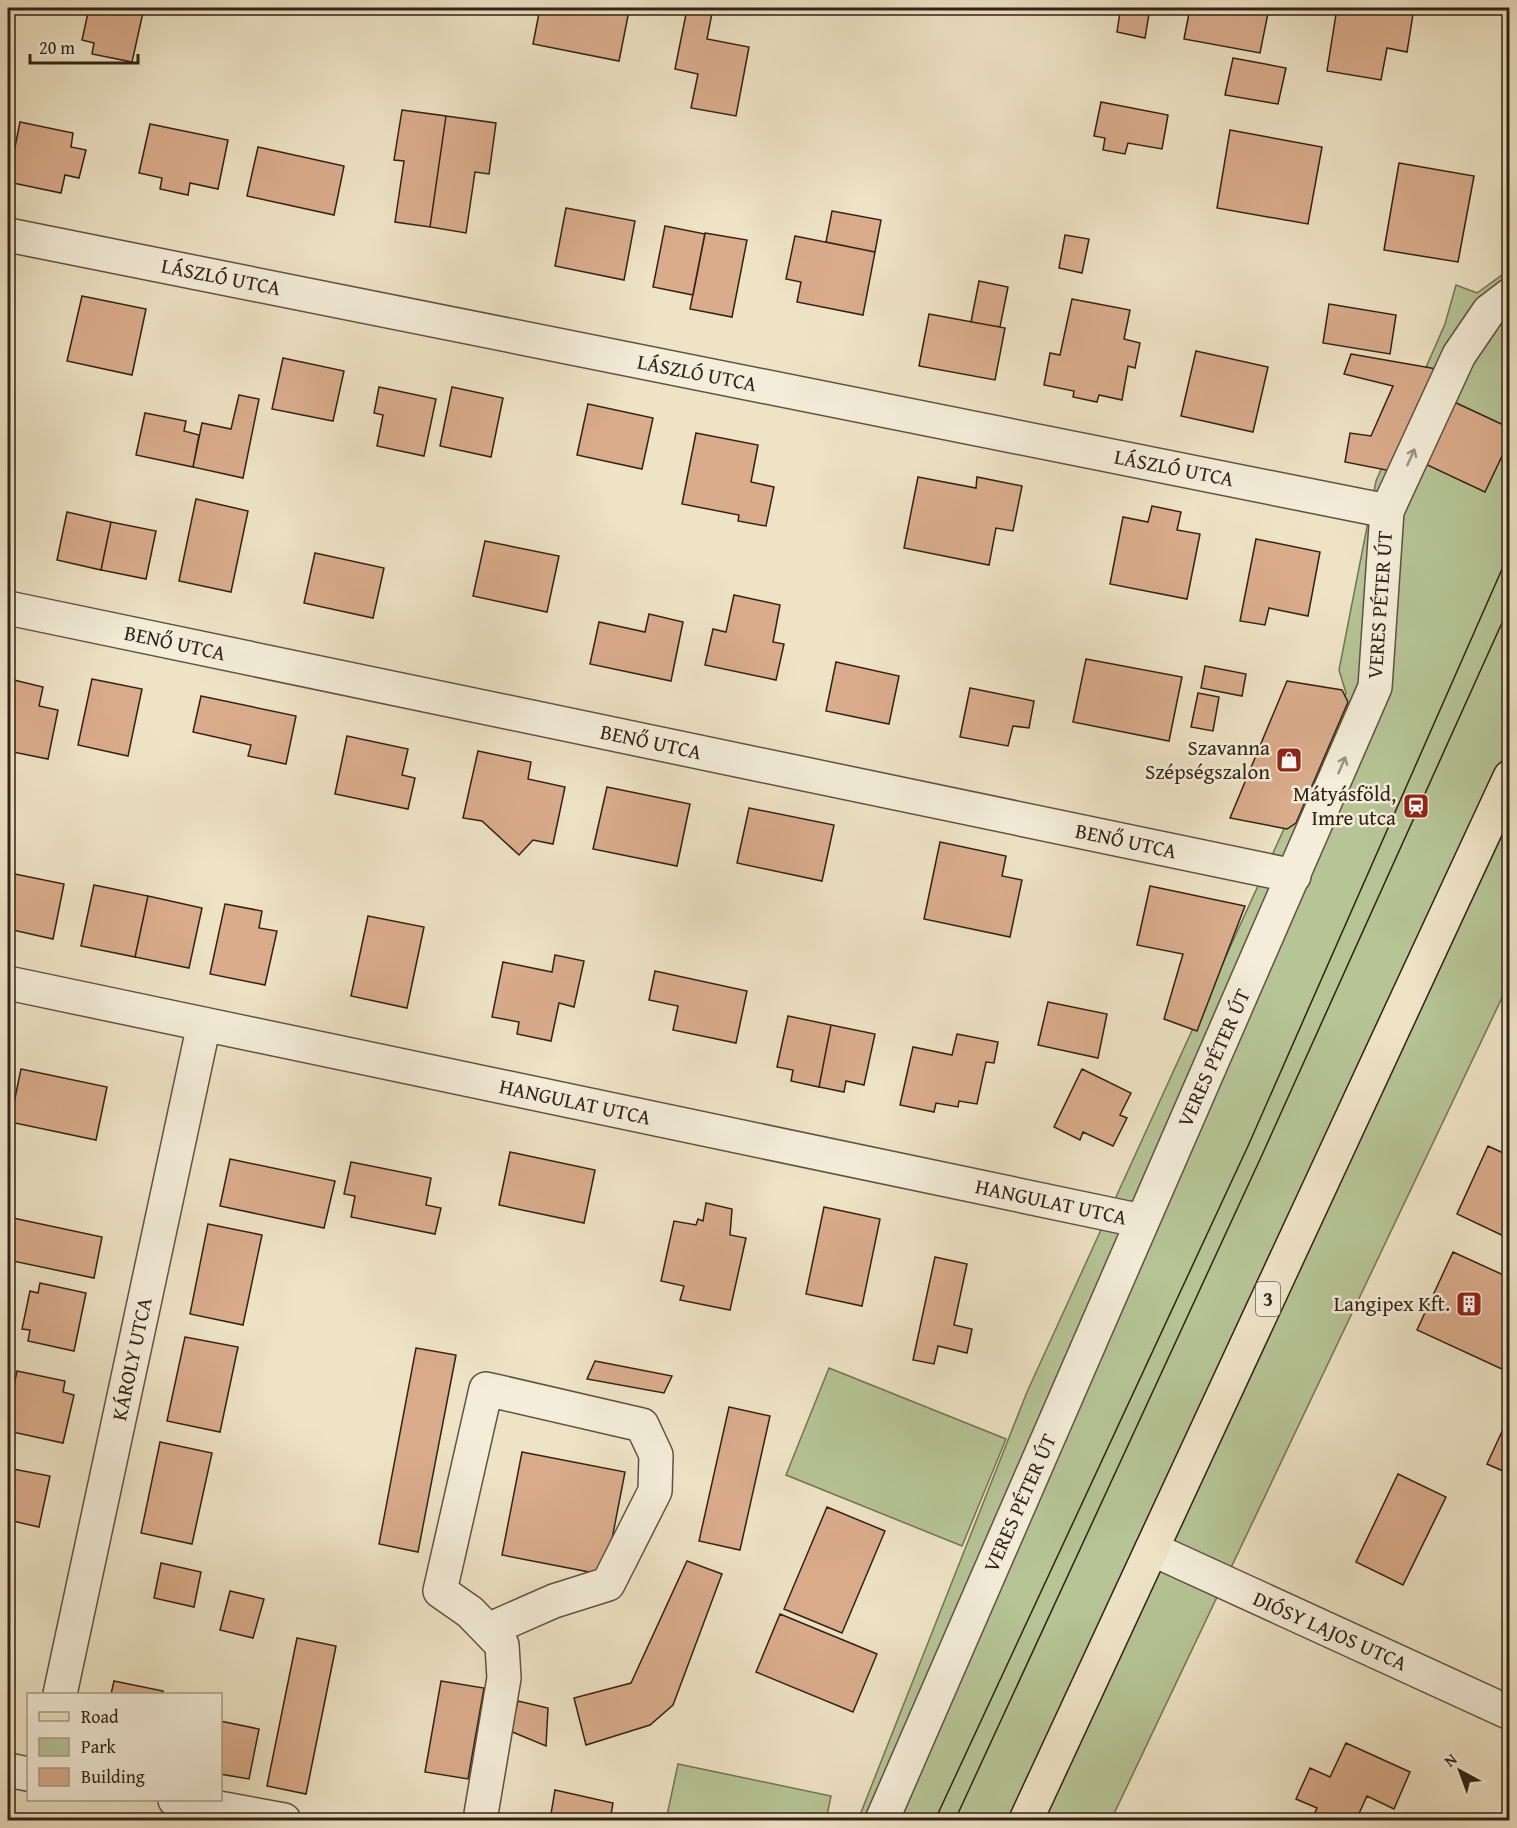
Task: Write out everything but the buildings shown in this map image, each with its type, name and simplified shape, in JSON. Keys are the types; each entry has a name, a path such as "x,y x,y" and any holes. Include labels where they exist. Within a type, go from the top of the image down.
{"main road":[{"name":"3","path":"1026,1821 1509,777"}],"street":[{"name":"LÁSZLÓ UTCA","path":"8,234 1387,511"},
{"name":"VERES PÉTER ÚT","path":"882,1821 1375,687 1387,511 1459,355 1489,311 1509,295"},
{"name":"BENŐ UTCA","path":"8,608 1294,876"},
{"name":"HANGULAT UTCA","path":"8,983 1143,1221"},
{"name":"KÁROLY UTCA","path":"60,1693 204,1024"},
{"path":"480,1821 504,1678 502,1645 470,1612 440,1591 486,1389 642,1425 656,1455 655,1491 608,1584 554,1601 488,1630"},
{"name":"DIÓSY LAJOS UTCA","path":"1152,1549 1509,1713"},
{"path":"8,1770 27,1774"},
{"path":"180,1801 284,1821"}],"green space":[{"path":"1509,270 1509,983 1111,1820 858,1820 1027,1392 1346,693 1339,670 1376,481 1445,324 1456,285 1477,293"},
{"path":"829,1368 1006,1439 962,1546 786,1475"},
{"path":"678,1764 831,1796 826,1820 666,1820"}],"tram line":[{"path":"935,1820 1248,1146 1510,551"},
{"path":"955,1820 1262,1155 1510,605"}],"place":[{"name":"Szavanna Szépségszalon","path":"1289,760"},
{"name":"Mátyásföld, Imre utca","path":"1416,806"},
{"name":"Langipex Kft.","path":"1469,1304"}]}
